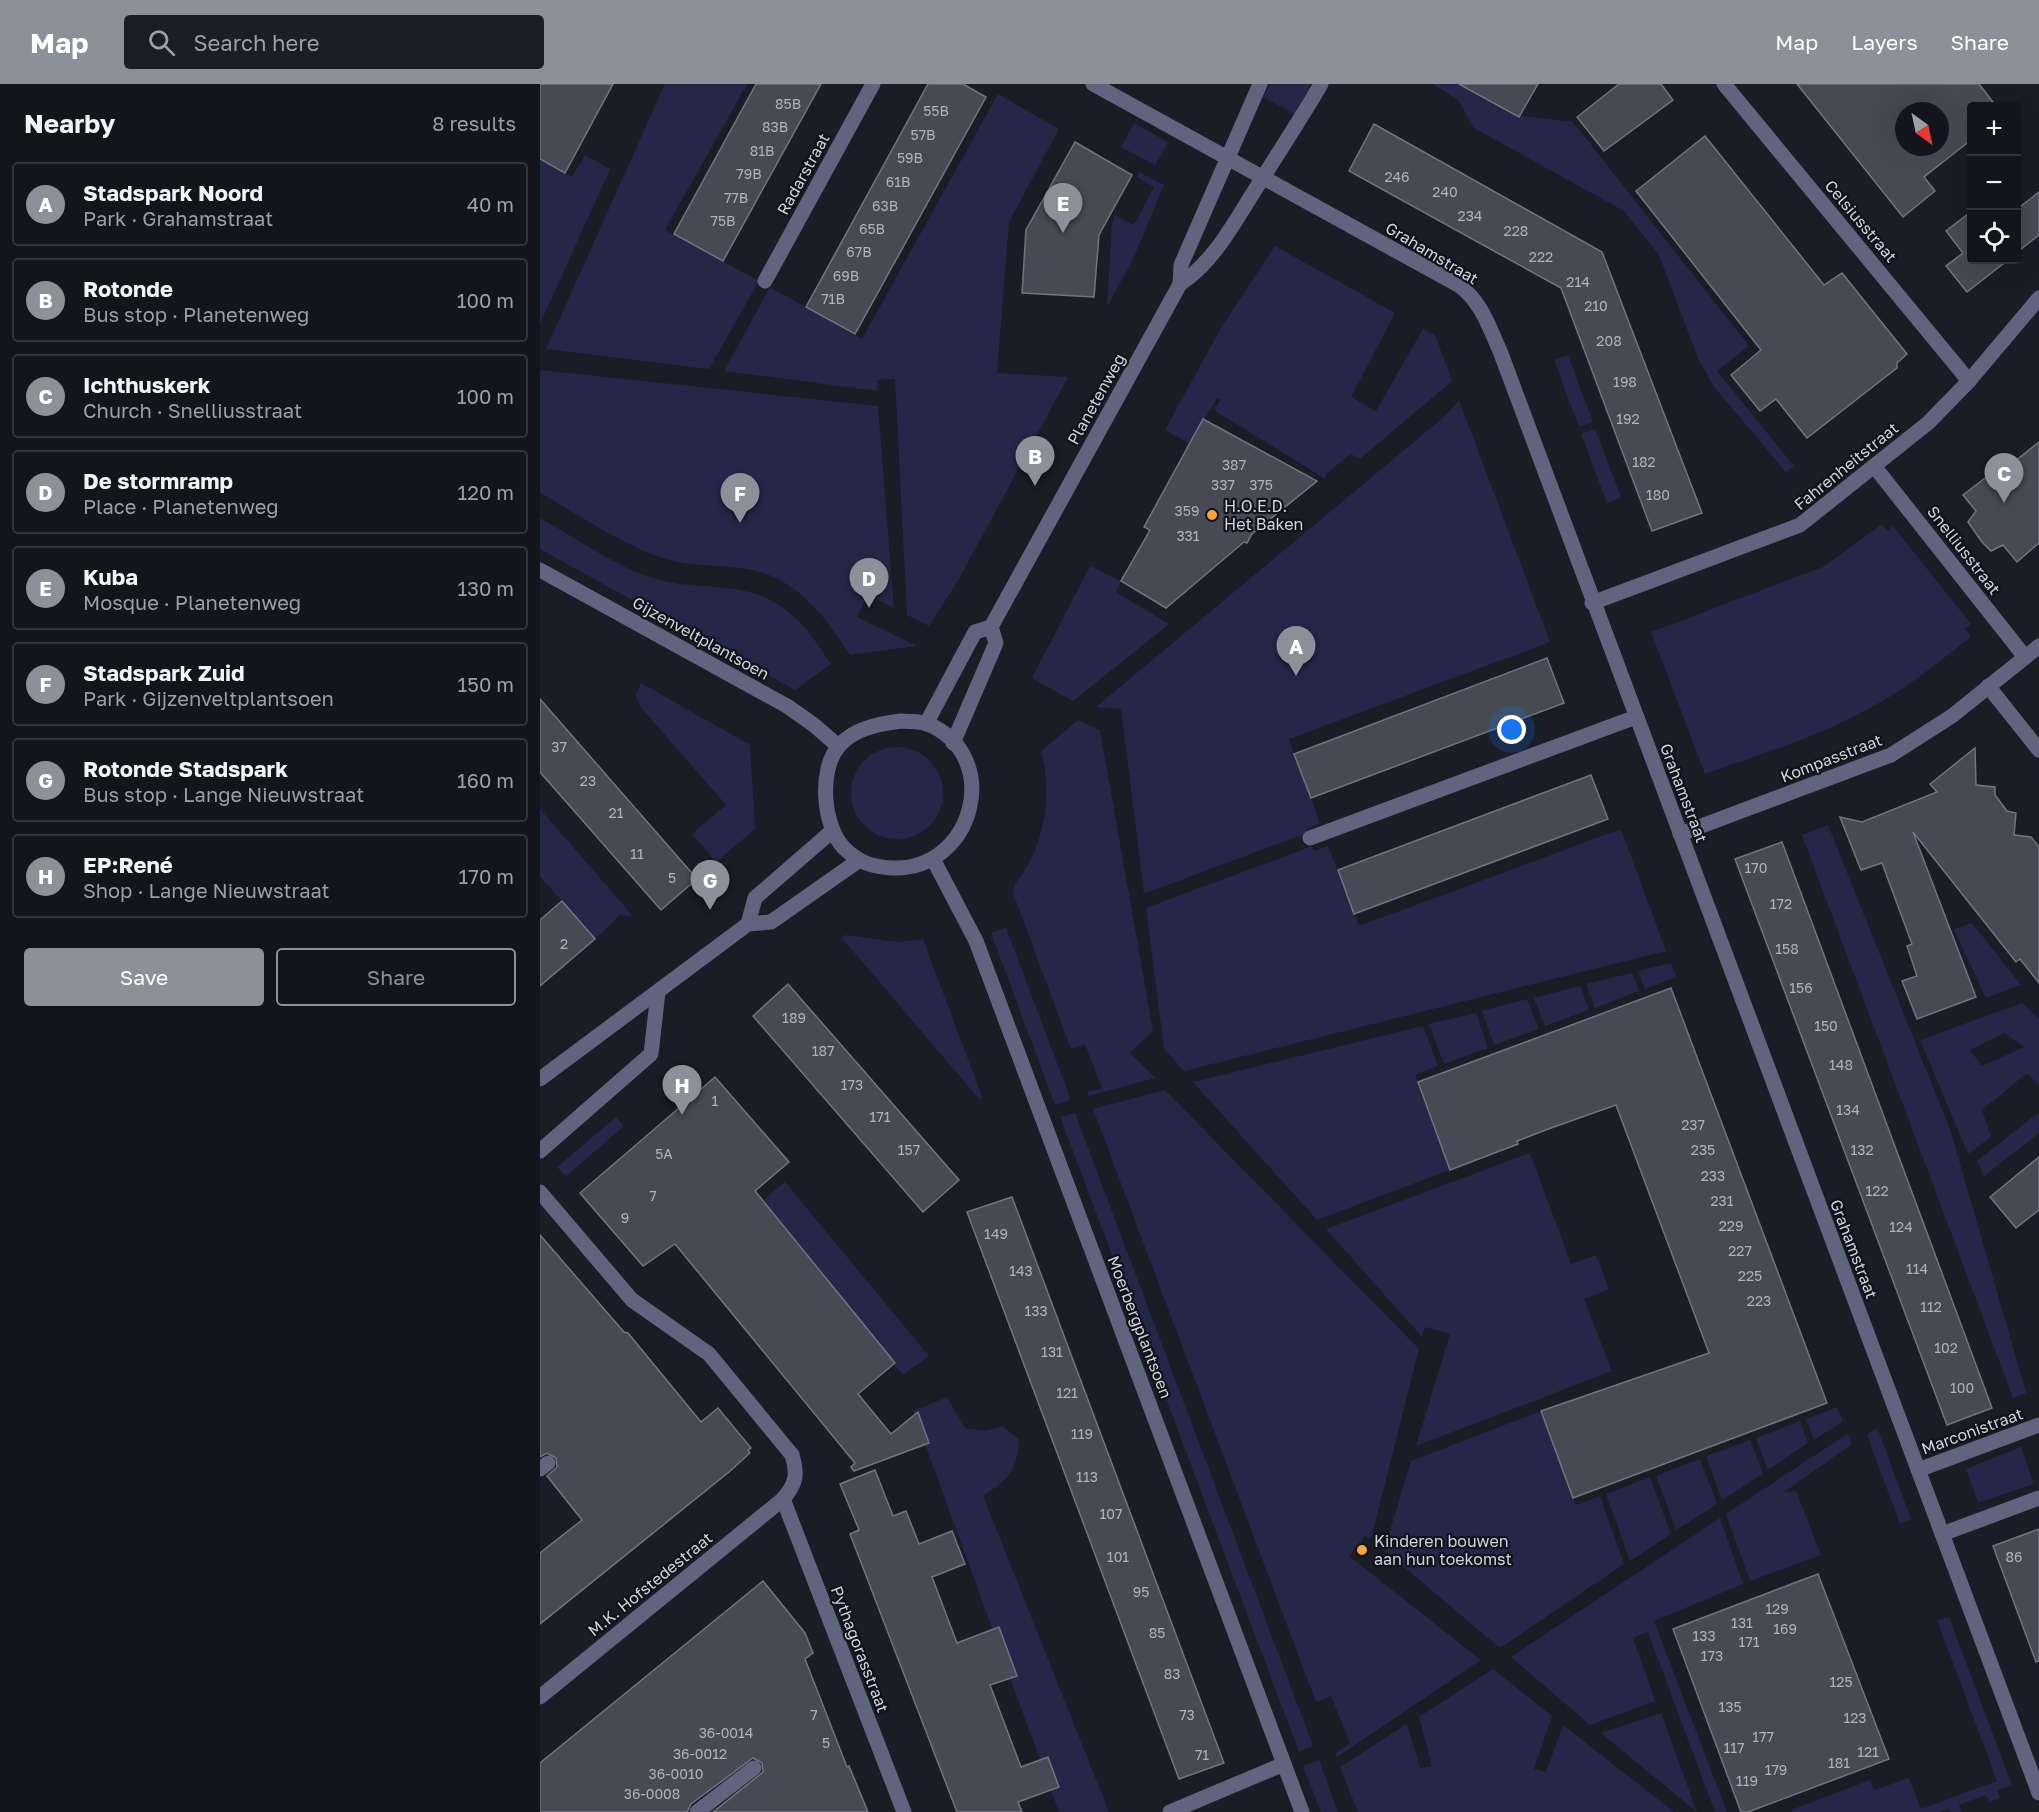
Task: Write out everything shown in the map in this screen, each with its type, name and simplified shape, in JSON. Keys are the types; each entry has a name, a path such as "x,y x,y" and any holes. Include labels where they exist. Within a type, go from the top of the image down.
{"street":[{"name":"Radarstraat","path":"765,281 873,84"},
{"path":"1092,84 1262,178"},
{"name":"Planetenweg","path":"926,724 975,632 991,627 1180,284 1181,265 1260,84"},
{"name":"Planetenweg","path":"1180,284 1198,272 1297,126 1320,84"},
{"name":"Celsiusstraat","path":"1724,84 1969,381"},
{"name":"Grahamstraat","path":"1262,178 1471,295 1484,314 1500,351 2039,1793"},
{"name":"Fahrenheitstraat","path":"1593,603 1800,525 1928,423 1969,381 2039,298"},
{"name":"Snelliusstraat","path":"1874,466 2025,657"},
{"name":"Gijzenveltplantsoen","path":"540,570 787,706 838,746"},
{"name":"Planetenweg","path":"953,743 996,643 991,627"},
{"name":"Kompasstraat","path":"1680,834 1891,755 1952,716 2039,646"},
{"path":"1988,686 2039,750"},
{"path":"1310,838 1636,717"},
{"path":"901,721 926,724 953,743 966,762 972,784 971,806 964,827 951,846 933,859 908,868 881,867 858,861 831,832 827,812 828,773 838,746 855,733 876,725 901,721"},
{"path":"748,924 755,898 831,832"},
{"name":"Moerbergplantsoen","path":"933,859 976,941 1302,1812"},
{"path":"540,1079 748,924 771,922 858,861"},
{"path":"540,1151 651,1054 658,992"},
{"path":"540,1192 632,1300 709,1354 792,1455 796,1470 795,1485 783,1499"},
{"name":"Marconistraat","path":"1918,1470 2039,1425"},
{"path":"1942,1534 2039,1498"},
{"name":"M.K. Hofstedestraat","path":"540,1697 783,1499"},
{"name":"Pythagorasstraat","path":"783,1499 904,1812"},
{"path":"1170,1812 1284,1764"},
{"path":"697,1812 754,1768"}],"shaded area":[{"path":"665,84 747,84 665,230 759,281 709,369 546,349"},
{"path":"1270,84 1311,84 1294,114 1263,97"},
{"path":"1433,84 1459,84 1517,115 1573,122 1749,346 1717,371 1794,466 1786,472 1715,388 1699,361 1659,255 1624,211 1474,128 1459,101"},
{"path":"998,94 1059,129 1009,222 997,373 1068,377 959,579 929,626 907,615 895,379 877,380 878,391 724,371 770,287 862,339"},
{"path":"1134,123 1168,142 1155,165 1121,147"},
{"path":"585,155 610,169 540,324 540,159 572,177"},
{"path":"1139,172 1164,185 1133,259 1107,307 1112,223 1115,215 1134,225 1154,187 1137,177"},
{"path":"1275,246 1395,313 1351,397 1376,411 1423,329 1435,335 1452,381 1360,459 1351,454 1327,473 1325,479 1214,410 1220,400 1217,398 1190,444 1165,430 1221,328"},
{"path":"1568,355 1593,422 1579,427 1554,360"},
{"path":"540,370 878,406 894,608 868,595 857,617 917,646 850,655 817,610 791,587 776,578 739,568 666,559 618,538 540,493"},
{"path":"1459,400 1550,642 1289,739 1320,823 1306,829 1307,833 1144,894 1121,709 1096,707 1445,416"},
{"path":"1595,429 1621,497 1607,503 1581,434"},
{"path":"540,518 610,559 653,578 676,583 737,589 771,600 797,619 831,664 795,690 540,549"},
{"path":"1882,524 1888,531 1893,526 1971,624 1965,629 1971,637 1884,701 1851,718 1789,744 1705,774 1651,632 1823,567"},
{"path":"1090,566 1121,581 1116,592 1169,624 1073,701 1032,678"},
{"path":"641,683 750,745 755,829 716,862 692,834 726,805 639,705 636,695"},
{"path":"1078,720 1100,730 1153,1031 1130,1053 1155,1078 1088,1096 1087,1092 1102,1088 1085,1044 1071,1049 1013,893 1034,851 1043,823 1046,780 1041,751"},
{"path":"897,747 923,755 935,767 943,793 935,819 923,831 897,839 871,831 859,819 851,793 859,767 871,755"},
{"path":"540,809 633,916 620,915 595,939 540,876"},
{"path":"1828,825 1951,1132 2026,1393 2013,1398 1802,835"},
{"path":"1621,829 1666,951 1184,1071 1164,1049 1146,908 1312,846 1314,851 1328,846 1359,926"},
{"path":"1972,923 2021,985 1986,998 1954,929"},
{"path":"1006,928 1071,1100 1055,1105 991,933"},
{"path":"845,935 897,942 923,939 983,1099 980,1100 842,938"},
{"path":"1671,963 1676,977 1645,989 1638,971"},
{"path":"1632,973 1639,991 1595,1008 1586,984"},
{"path":"1580,986 1589,1010 1545,1026 1534,998"},
{"path":"1527,999 1539,1029 1494,1045 1482,1011"},
{"path":"2022,1003 2039,1019 2039,1085 2027,1073 1982,1110 1991,1137 1968,1154 1920,1040","holes":["2004,1033 2024,1047 1982,1066 1970,1050"]},
{"path":"1476,1013 1488,1048 1444,1064 1429,1024"},
{"path":"1423,1026 1438,1066 1415,1075 1450,1170 1317,1220 1193,1082"},
{"path":"1165,1090 1419,1349 1371,1539 1365,1536 1349,1556 1481,1660 1337,1757 1335,1754 1350,1743 1331,1696 1316,1702 1093,1109"},
{"path":"2039,1112 2039,1133 1984,1176 1977,1161"},
{"path":"1075,1113 1313,1746 1299,1752 1060,1117"},
{"path":"616,1117 624,1126 566,1176 557,1167"},
{"path":"1530,1153 1571,1264 1596,1255 1609,1289 1584,1299 1612,1371 1416,1446 1450,1334 1425,1327 1422,1337 1326,1229"},
{"path":"785,1182 929,1356 903,1375 761,1202"},
{"path":"947,1397 965,1428 986,1431 1002,1426 1019,1439 1014,1467 1005,1479 983,1496 1109,1812 1059,1812 913,1411"},
{"path":"1837,1407 1843,1421 1814,1440 1806,1419"},
{"path":"1541,1411 1576,1505 1600,1496 1624,1564 1500,1648 1384,1550 1411,1461"},
{"path":"1800,1421 1808,1443 1768,1470 1756,1438"},
{"path":"1877,1427 1911,1519 1900,1524 1867,1435"},
{"path":"1847,1434 1852,1444 1784,1492 1796,1491 1821,1555 1750,1581 1726,1514"},
{"path":"1750,1440 1763,1474 1722,1500 1706,1456"},
{"path":"2021,1447 2034,1484 1978,1503 1966,1469"},
{"path":"1700,1459 1717,1504 1676,1530 1656,1476"},
{"path":"1650,1477 1671,1534 1630,1561 1606,1494"},
{"path":"1720,1518 1743,1584 1654,1621 1727,1812 1715,1812 1648,1632 1633,1638 1655,1701 1590,1725 1511,1657"},
{"path":"1949,1617 2012,1785 1997,1791 2000,1798 1990,1802 1986,1795 1959,1805 1961,1812 1950,1812 1948,1809 1940,1812 1792,1812 1791,1810 1870,1780 1874,1790 1909,1778 1921,1809 1997,1781 1937,1620"},
{"path":"1493,1669 1552,1716 1534,1769 1546,1772 1563,1725 1674,1812 1358,1812 1340,1767 1407,1724 1420,1768 1432,1766 1419,1717"},
{"path":"1661,1713 1697,1812 1601,1733"},
{"path":"1319,1760 1338,1812 1321,1812 1303,1766"}],"building":[{"path":"540,84 613,84 565,173 540,159"},
{"path":"756,84 821,84 723,261 674,234"},
{"path":"928,84 963,84 986,97 855,334 806,307"},
{"path":"1459,84 1538,84 1519,117"},
{"path":"1619,84 1661,84 1673,100 1604,151 1577,117"},
{"path":"1797,84 1979,84 1993,102 1967,102 1967,143 1924,177 1935,191 1903,217"},
{"path":"1374,124 1602,252 1702,513 1652,531 1561,288 1349,171"},
{"path":"1705,136 1824,285 1842,273 1907,354 1897,363 1897,368 1807,438 1776,399 1760,411 1731,375 1761,350 1636,191"},
{"path":"1075,142 1132,175 1099,235 1094,297 1022,293 1026,230"},
{"path":"2039,192 2039,235 2021,249 2021,210 2021,206"},
{"path":"1967,215 1967,264 2003,264 1967,292 1946,266 1963,253 1946,231"},
{"name":"H.O.E.D. Het Baken","path":"1203,419 1317,481 1252,534 1247,543 1244,542 1166,608 1121,581 1150,530 1144,527"},
{"path":"2039,442 2039,543 2017,562 2003,545 1991,551 1982,542 1968,522 1976,511 1963,495 1985,478 1989,482"},
{"path":"1547,658 1564,703 1311,798 1294,754"},
{"path":"540,699 697,879 661,910 540,772"},
{"path":"1975,748 1976,785 1995,787 1995,795 2007,811 2016,813 2014,835 2031,837 2039,847 2039,983 2020,959 2016,962 1913,832 1976,997 1917,1019 1902,981 1917,976 1907,946 1912,944 1882,863 1861,870 1840,817 1862,822 1937,792 1930,784"},
{"path":"1591,775 1608,819 1354,914 1338,870"},
{"path":"1782,842 1992,1408 1947,1425 1735,859"},
{"path":"562,901 595,939 540,986 540,920"},
{"path":"788,984 959,1180 923,1212 753,1016"},
{"path":"1671,988 1827,1403 1573,1498 1541,1411 1709,1353 1616,1105 1517,1141 1518,1144 1450,1170 1418,1082"},
{"path":"715,1077 789,1162 755,1191 895,1363 858,1394 891,1434 918,1412 929,1443 854,1471 851,1467 855,1463 675,1244 643,1266 580,1193"},
{"path":"2039,1157 2039,1210 2016,1228 1990,1197"},
{"path":"1012,1197 1224,1763 1179,1779 967,1212"},
{"path":"540,1235 624,1332 628,1333 701,1422 718,1408 751,1448 748,1450 750,1453 729,1472 540,1624 540,1553 582,1520 547,1476 557,1467 556,1458 547,1453 540,1457"},
{"path":"875,1470 893,1516 906,1511 919,1544 952,1531 965,1564 932,1577 957,1643 999,1627 1017,1676 990,1685 1021,1767 1048,1757 1059,1787 1018,1802 1022,1812 957,1812 850,1534 859,1530 840,1484"},
{"path":"2039,1529 2039,1661 2036,1662 1993,1546"},
{"path":"1818,1574 1889,1759 1748,1812 1741,1812 1673,1629"},
{"path":"763,1581 805,1633 813,1653 805,1659 847,1767 849,1766 868,1812 713,1812 763,1772 762,1763 753,1758 691,1804 687,1812 540,1812 540,1763"}],"place":[{"name":"Kuba","path":"1063,233"},
{"name":"Rotonde","path":"1035,486"},
{"name":"Ichthuskerk","path":"2004,503"},
{"name":"H.O.E.D. Het Baken","path":"1212,515"},
{"name":"Stadspark Zuid","path":"740,523"},
{"name":"De stormramp","path":"869,608"},
{"name":"Stadspark Noord","path":"1296,676"},
{"name":"Rotonde Stadspark","path":"710,910"},
{"name":"EP:René","path":"682,1115"},
{"name":"Kinderen bouwen aan hun toekomst","path":"1362,1550"}]}
